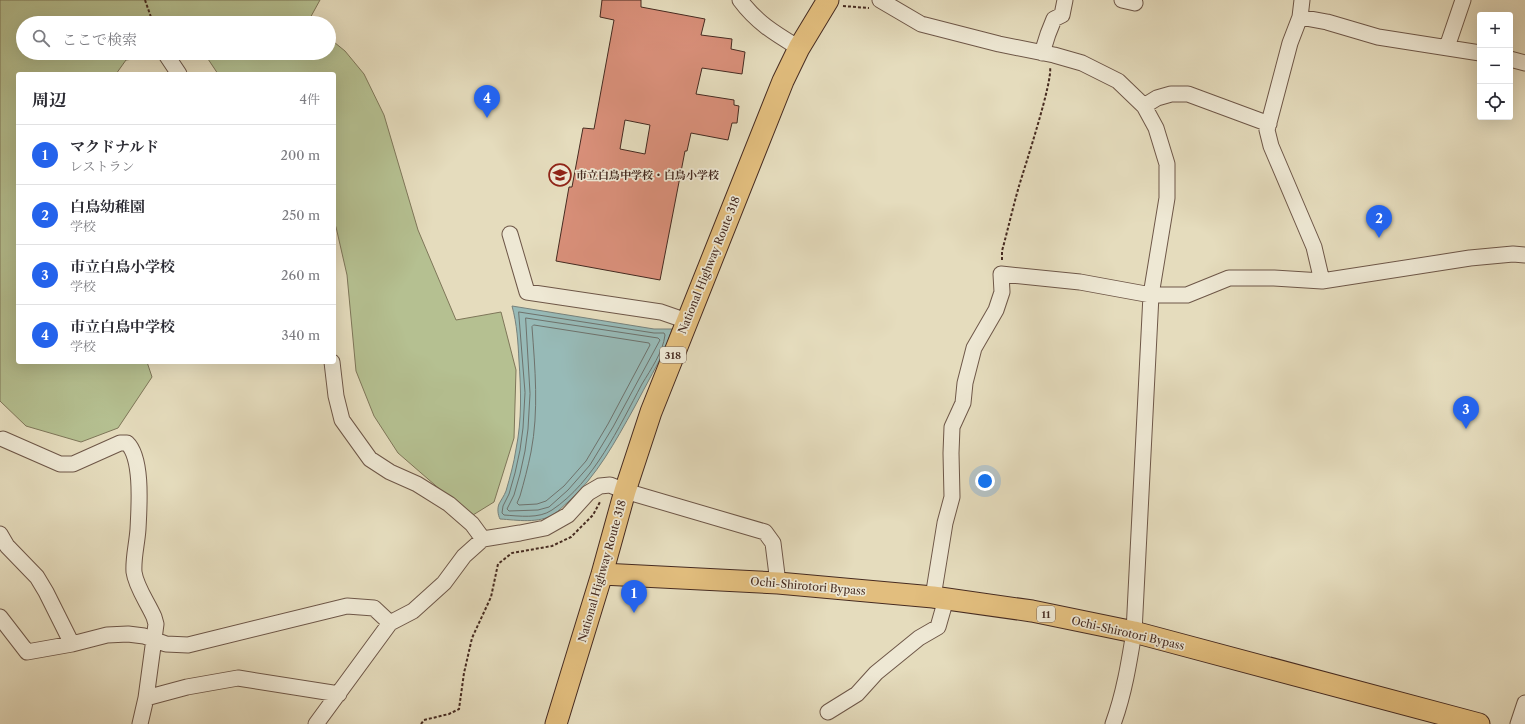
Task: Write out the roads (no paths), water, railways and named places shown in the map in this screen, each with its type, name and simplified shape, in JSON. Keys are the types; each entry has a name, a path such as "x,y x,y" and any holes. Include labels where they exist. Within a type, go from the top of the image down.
{"highway":[{"name":"National Highway Route 318","path":"556,724 602,574 617,488 651,412 680,319 783,81 799,48 828,1"},
{"name":"Ochi-Shirotori Bypass","path":"602,574 778,583 940,598 1032,611 1134,632 1479,724"}],"street":[{"path":"740,0 746,8 768,29 799,48"},
{"path":"1046,59 1048,34 1054,19 1062,15 1064,0"},
{"path":"1302,0 1300,17 1290,43 1267,130 1271,146 1314,247 1322,281"},
{"path":"1447,47 1463,0"},
{"path":"877,5 921,24 999,44 1046,59 1082,63 1118,81 1144,106 1156,128 1167,164 1167,198 1151,295 1134,632 1120,703 1113,724"},
{"path":"1300,17 1327,22 1378,37 1477,52"},
{"path":"170,60 178,72"},
{"path":"1513,60 1525,63"},
{"path":"1144,106 1157,98 1171,94 1188,94 1268,124"},
{"path":"510,234 527,292 660,312 680,319"},
{"path":"828,712 857,694 876,673 919,638 938,627 944,524 952,497 952,427 963,403 965,383 974,348 996,310 1002,292 1001,274 1080,282 1151,295 1187,295 1229,278 1274,278 1322,281 1470,258 1513,254 1525,255"},
{"path":"332,364 336,396 342,420 370,459 390,472 416,484 449,504 472,524 483,539"},
{"path":"3,439 60,464 68,465 120,444 127,444 132,448 139,469 138,530 134,574 156,624 146,698 140,724"},
{"path":"316,724 390,623 413,611 439,588 464,556 483,539 545,528 568,515 588,494 600,486 617,488 765,532 773,543 778,583"},
{"path":"0,534 11,550 37,577 72,644"},
{"path":"0,617 27,652 72,644 107,635 128,634 144,636 166,644 188,645 347,606 374,608 390,623"},
{"path":"146,698 186,687 238,678 339,694"},
{"path":"1518,724 1525,703"}],"water":[{"path":"512,306 654,329 672,329 669,338 671,338 634,408 597,470 578,492 558,511 548,517 535,520 500,519 498,512 498,506 506,491 513,465 520,416 518,347"}],"place":[{"name":"市立白鳥中学校","path":"487,118"},
{"name":"市立白鳥中学校・白鳥小学校","path":"560,175"},
{"name":"白鳥幼稚園","path":"1379,238"},
{"name":"市立白鳥小学校","path":"1466,429"},
{"name":"マクドナルド","path":"634,613"}]}
